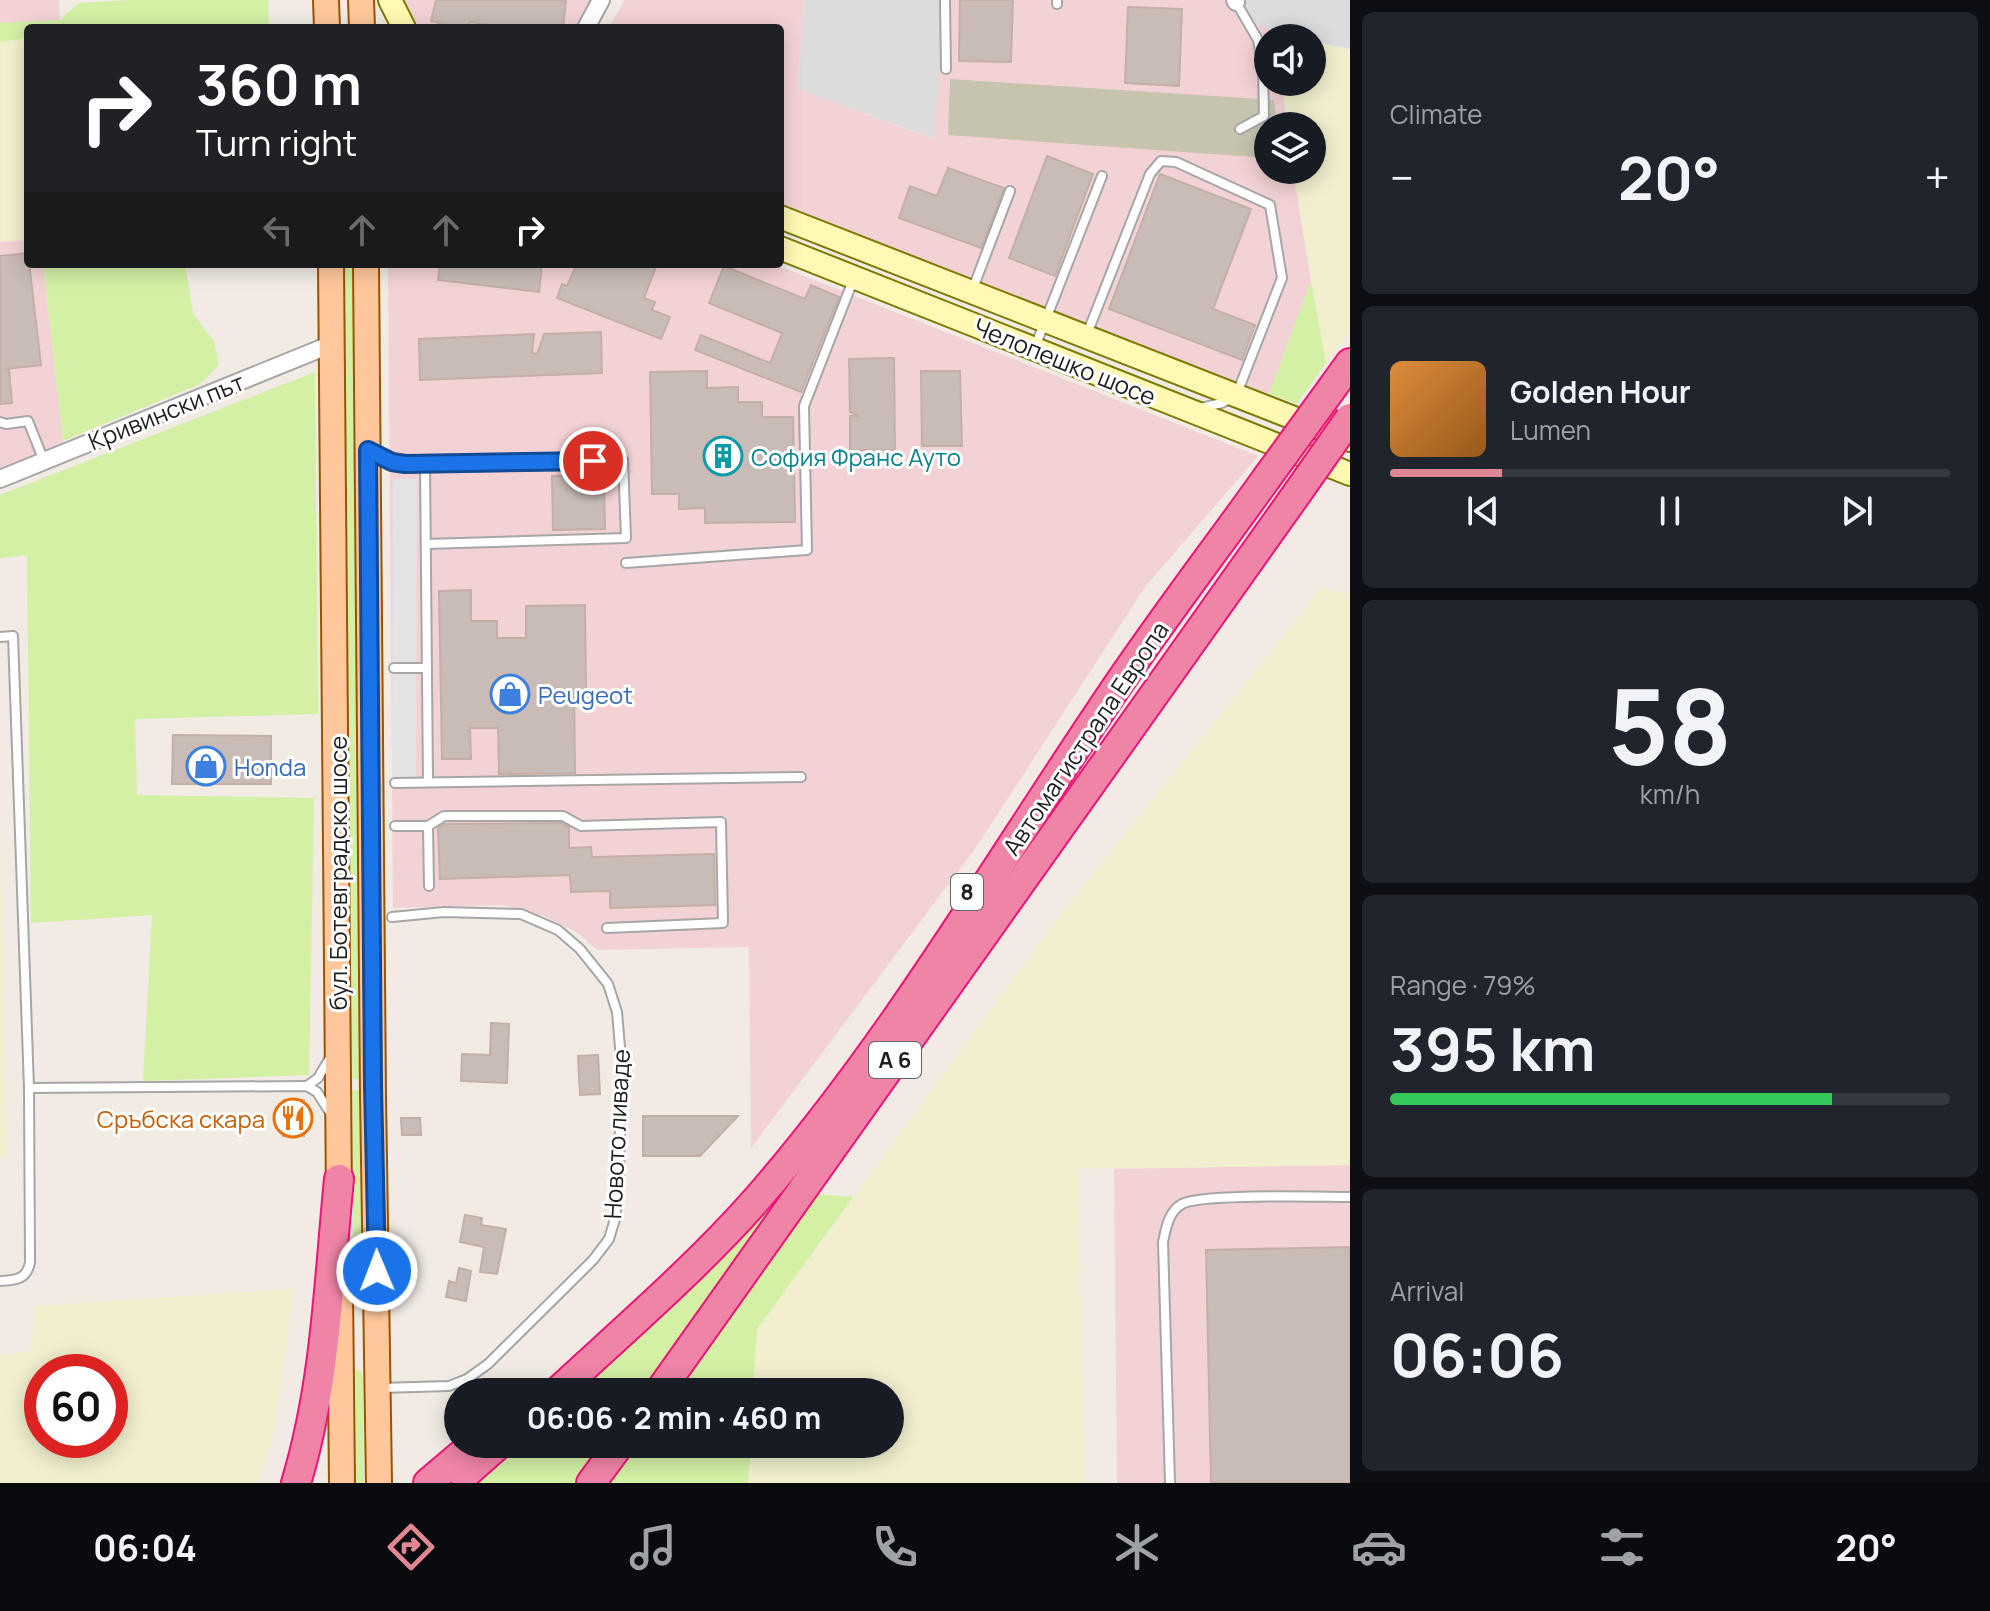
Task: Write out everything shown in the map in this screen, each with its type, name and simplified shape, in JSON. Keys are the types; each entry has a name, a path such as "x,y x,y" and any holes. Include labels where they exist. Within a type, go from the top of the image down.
{"highway":[{"name":"Автомагистрала Европа","path":"572,1378 717,1242 819,1123 882,1038 1102,708 1343,373"},
{"name":"Автомагистрала Европа","path":"669,1378 1350,418"},
{"name":"8","path":"550,1378 647,1290 783,1145 1102,708"},
{"path":"296,1483 306,1451 319,1379 339,1179"},
{"path":"442,1479 461,1458"},
{"path":"442,1479 476,1458"},
{"path":"591,1483 610,1458"}],"main road":[{"path":"326,0 327,24"},
{"path":"326,0 334,24"},
{"path":"361,0 362,24"},
{"path":"390,0 402,24"},
{"name":"Челопешко шосе","path":"784,219 1350,440"},
{"name":"Челопешко шосе","path":"784,250 1350,474"},
{"name":"бул. Ботевградско шосе","path":"331,268 342,1483"},
{"name":"бул. Ботевградско шосе","path":"366,268 379,1483"}],"street":[{"path":"588,24 601,0"},
{"name":"Кривински път","path":"0,479 332,344"}],"lane":[{"path":"945,0 946,69"},
{"path":"1235,1 1258,40 1263,66 1264,116 1240,129"},
{"path":"1086,337 1150,174 1161,161 1176,162 1270,205 1282,278 1236,396 1222,403 1188,410"},
{"path":"1034,349 1102,176"},
{"path":"972,292 1010,191"},
{"path":"626,563 807,550 804,406 855,278"},
{"path":"0,422 28,421 44,461"},
{"path":"368,450 392,462 425,464 623,460 626,538 426,544"},
{"path":"425,464 428,782"},
{"path":"0,637 13,636 29,1088 30,1262 25,1276 0,1281"},
{"path":"394,668 427,668"},
{"path":"395,783 801,777"},
{"path":"395,826 428,826 444,816 563,816 581,826 721,822 723,923 607,928"},
{"path":"428,826 429,886"},
{"name":"Новото ливаде","path":"379,1389 449,1386 467,1379 488,1364 593,1260 609,1239 619,1183 620,1028 608,984 580,949 558,930 521,914 444,912 392,917"},
{"path":"307,1086 318,1078 330,1058 338,1035"},
{"path":"29,1088 307,1086 317,1092 328,1106 338,1129"},
{"path":"1170,1483 1163,1242 1169,1218 1182,1204 1211,1199 1350,1197"}],"shaded area":[{"path":"0,0 59,0 60,20 0,23"},
{"path":"394,0 601,0 588,24 403,24"},
{"path":"625,0 804,0 798,89 934,139 945,0 1225,0 1236,17 1255,24 1254,96 1284,96 1285,112 1254,112 1254,184 1295,184 1311,281 1269,394 994,293 784,207 784,24 610,24"},
{"path":"804,0 945,0 935,139 798,89"},
{"path":"1225,0 1350,0 1350,46 1349,49 1326,44 1326,24 1255,24 1236,17"},
{"path":"24,39 24,240 0,242 0,42"},
{"path":"1326,44 1350,50 1350,331 1326,363 1295,184 1326,184 1326,112 1285,112 1284,96 1326,96"},
{"path":"950,79 1274,100 1275,112 1254,112 1254,157 948,135"},
{"path":"24,240 24,268 43,268 63,441 70,450 0,479 0,242"},
{"path":"388,268 784,268 1258,456 1145,587 977,846 751,1148 749,947 597,950 578,933 544,916 503,905 393,908"},
{"path":"393,478 417,479 416,788 392,788"},
{"path":"1321,588 1350,594 1350,1165 1078,1169 1085,1483 748,1483 750,1458 904,1458 904,1378 754,1378 757,1329 1060,915"},
{"path":"0,820 7,1156 0,1158"},
{"path":"1350,1165 1350,1483 1117,1483 1114,1169"},
{"path":"294,1289 274,1431 258,1483 0,1483 0,1356 31,1351 35,1306"}],"green space":[{"path":"268,0 269,24 24,24 24,39 0,42 0,23 60,20 79,3"},
{"path":"43,268 186,268 193,313 214,342 219,365 200,384 63,441"},
{"path":"344,268 354,268 361,1079 352,1079"},
{"path":"1311,281 1326,363 1297,404 1269,394"},
{"path":"315,372 318,714 135,719 137,795 314,798 309,1075 143,1081 152,915 31,923 27,555 0,558 0,495"},
{"path":"352,1090 360,1090 359,1300 354,1297"},
{"path":"813,1151 654,1378 591,1378"},
{"path":"815,1194 853,1197 757,1329 754,1378 681,1378"},
{"path":"356,1370 363,1376 364,1483 356,1483"},
{"path":"504,1458 594,1458 575,1483 473,1483"},
{"path":"624,1458 750,1458 748,1483 606,1483"}],"building":[{"path":"436,0 566,0 563,24 443,24 431,21"},
{"path":"960,0 1013,0 1011,62 959,61"},
{"path":"1128,7 1182,9 1179,86 1125,83"},
{"path":"1047,156 1093,174 1055,276 1009,258"},
{"path":"948,168 1004,188 981,248 899,218 910,186 937,196"},
{"path":"1160,174 1251,209 1213,309 1255,325 1242,360 1109,309"},
{"path":"24,253 24,268 30,268 41,365 4,369 9,369 12,403 0,404 0,256"},
{"path":"440,268 542,268 539,292 438,280"},
{"path":"575,268 655,268 644,298 655,302 652,310 670,317 661,339 557,298 562,284 567,286"},
{"path":"723,268 805,299 811,285 839,297 801,392 695,350 701,335 770,363 782,333 709,303"},
{"path":"601,332 602,373 420,380 419,339 534,334 532,353 537,354 544,334"},
{"path":"894,358 895,450 850,450 850,416 859,416 850,412 849,359"},
{"name":"София Франс Ауто","path":"707,371 707,388 738,387 738,402 762,402 762,417 793,417 795,522 705,523 705,508 679,509 679,494 652,494 650,372"},
{"path":"921,371 960,371 962,446 922,446"},
{"path":"604,475 605,529 553,530 552,476"},
{"path":"471,590 471,621 497,621 497,638 526,638 526,606 585,605 586,690 574,690 575,773 499,774 498,728 470,728 471,759 442,759 439,591"},
{"path":"173,735 271,736 271,784 172,784"},
{"path":"561,823 569,827 569,848 591,847 592,857 714,854 715,905 610,908 610,891 571,892 570,875 440,879 438,828 444,824"},
{"path":"491,1023 509,1024 507,1083 461,1081 462,1054 490,1055"},
{"path":"598,1055 600,1094 580,1095 578,1056"},
{"path":"284,1100 304,1100 304,1136 283,1136"},
{"path":"643,1116 738,1116 700,1156 643,1156"},
{"path":"401,1118 420,1118 421,1135 402,1135"},
{"path":"465,1215 482,1218 481,1225 506,1229 497,1274 480,1272 484,1247 460,1242"},
{"path":"1350,1247 1350,1483 1211,1483 1206,1250"},
{"path":"459,1268 471,1271 466,1301 446,1297 449,1281 456,1283"}],"place":[{"name":"София Франс Ауто","path":"723,456"},
{"name":"Peugeot","path":"510,694"},
{"name":"Honda","path":"206,766"},
{"name":"Сръбска скара","path":"293,1118"}],"route":[{"path":"377,1271 368,450 392,462 405,464 593,461"}]}
